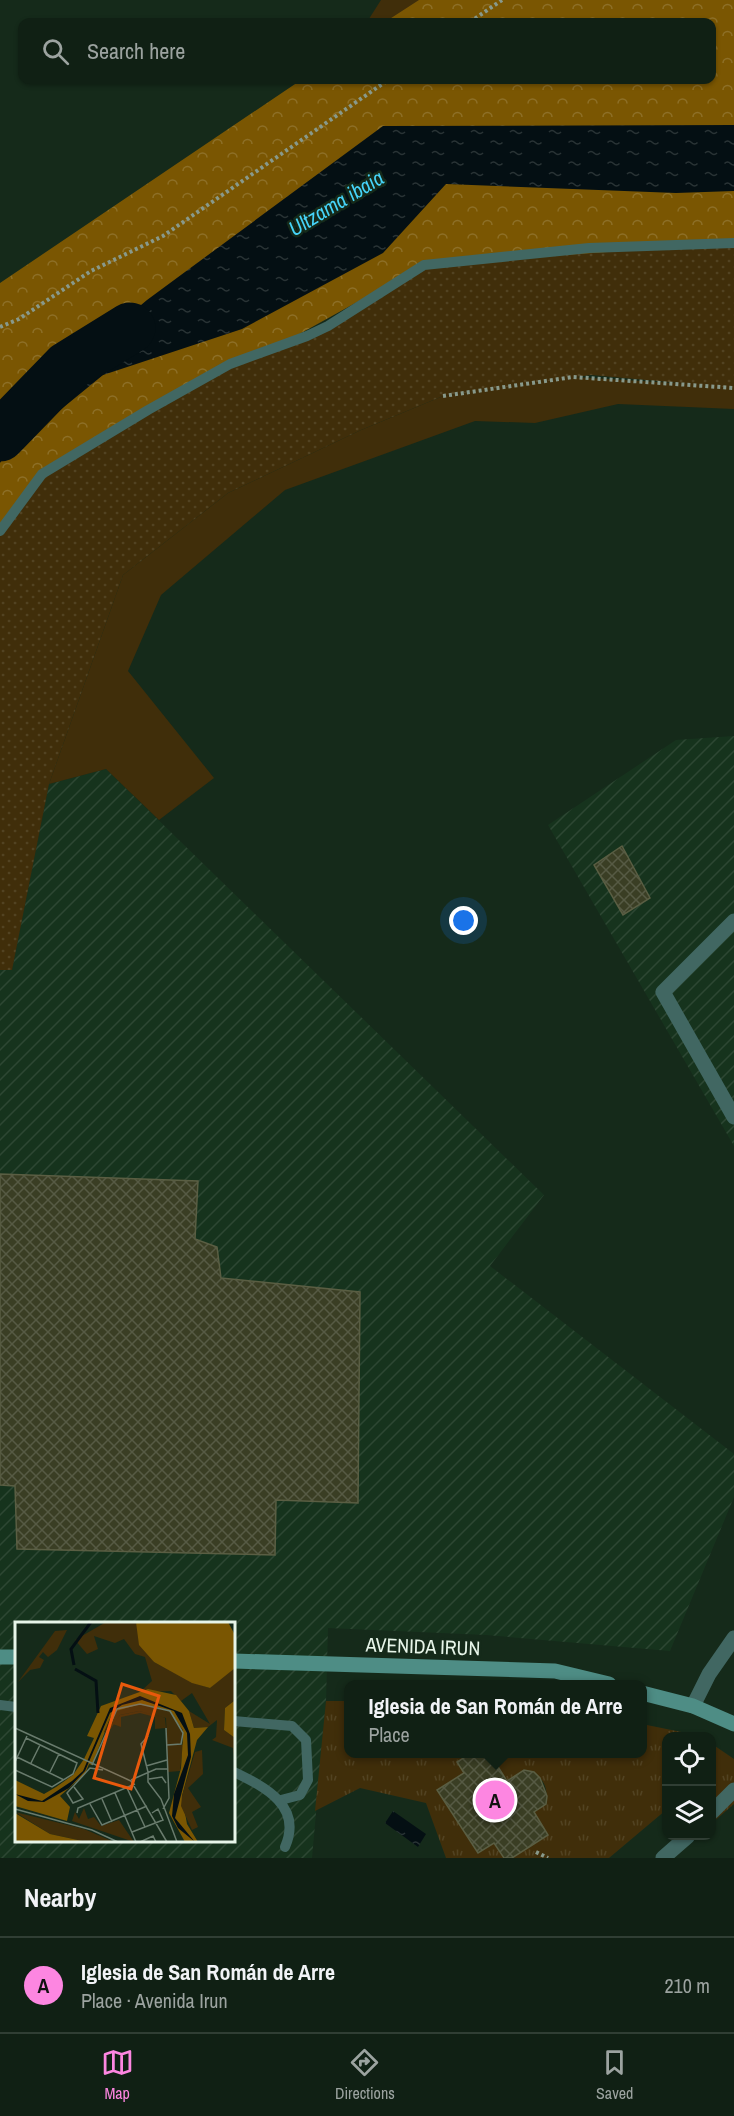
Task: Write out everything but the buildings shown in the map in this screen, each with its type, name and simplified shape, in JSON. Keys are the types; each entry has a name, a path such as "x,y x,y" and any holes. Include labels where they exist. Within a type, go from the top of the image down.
{"street":[{"path":"734,921 663,992 734,1118"},
{"path":"693,1706 709,1674 734,1638"},
{"name":"AVENIDA IRUN","path":"236,1661 555,1671 592,1680"},
{"path":"647,1694 693,1706 734,1724"},
{"path":"716,1807 734,1790"},
{"path":"663,1858 683,1840"}],"lane":[{"path":"0,531 42,474 230,364 297,340 328,326 424,265 589,248 734,243"},
{"path":"0,1705 15,1707"},
{"path":"236,1721 292,1726 306,1740 308,1780 300,1795 281,1800"},
{"path":"236,1773 281,1800 288,1815 290,1835 285,1847"}],"path":[{"path":"476,18 502,0"},
{"path":"0,327 19,319 91,271 163,236 382,84"},
{"path":"443,396 573,377 734,388"},
{"path":"536,1852 548,1858"}],"shaded area":[{"path":"734,736 734,1146 548,825 676,740"},
{"path":"106,769 544,1195 490,1266 734,1454 734,1497 670,1651 486,1635 328,1628 326,1701 312,1858 0,1858 0,970 12,970 49,784"}],"green space":[{"path":"381,0 457,0 414,18 370,18"},
{"path":"419,0 734,0 734,245 424,265 276,347 0,570 0,283 295,84 716,84 716,18 391,18"},
{"path":"734,243 734,388 591,375 443,396 361,430 228,493 123,575 49,784 12,970 0,970 0,531 42,474 230,364 328,326 424,265"},
{"path":"573,377 727,386 734,388 734,409 618,404 535,423 475,421 285,490 161,595 128,671 214,778 159,820 106,769 49,784 123,575 228,493 361,430 443,396"},
{"path":"326,1701 344,1701 344,1758 464,1758 457,1762 464,1773 438,1790 478,1853 494,1843 504,1858 446,1858 426,1803 360,1788 315,1811"},
{"path":"647,1725 681,1732 662,1732 662,1813 609,1858 512,1858 548,1835 534,1812 546,1804 545,1786 535,1774 524,1770 507,1781 493,1758 647,1758"},
{"path":"716,1747 734,1759 734,1804 716,1820"}],"water":[{"path":"734,125 734,191 676,193 446,184 383,253 242,329 103,375 4,456 0,463 0,423 147,300 383,126"},
{"path":"393,1811 426,1834 418,1847 385,1823"}],"waterway":[{"name":"Ultzama ibaia","path":"0,436 67,367 130,328"}],"place":[{"name":"Iglesia de San Román de Arre","path":"495,1800"}]}
